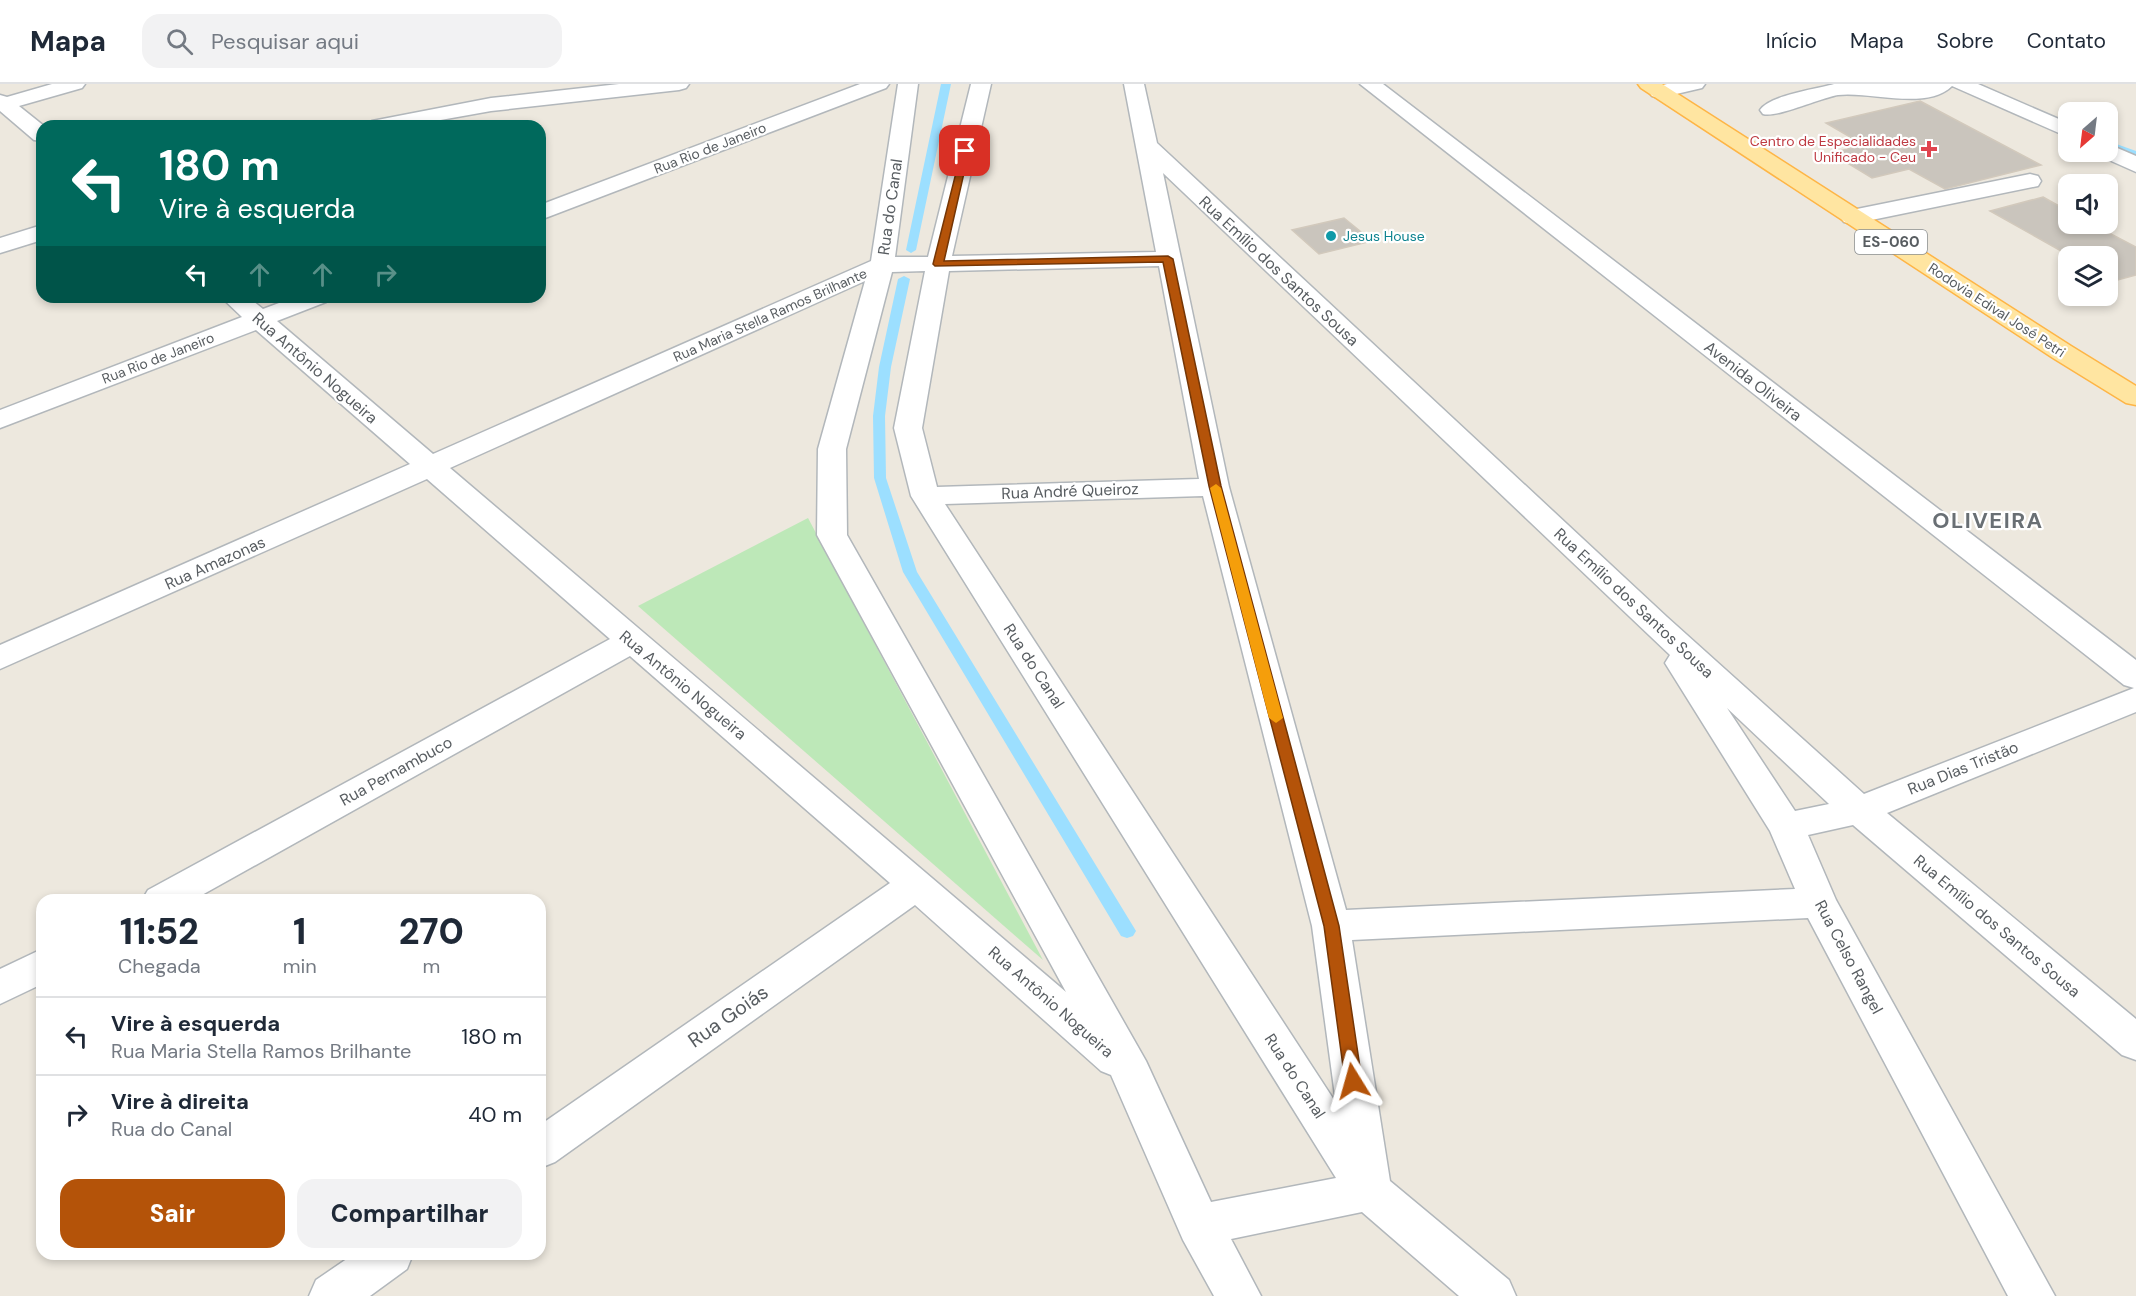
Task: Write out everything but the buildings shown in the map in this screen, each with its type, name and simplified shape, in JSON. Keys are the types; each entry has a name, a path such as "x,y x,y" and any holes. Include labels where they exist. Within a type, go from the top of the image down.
{"main road":[{"name":"Rodovia Edival José Petri","path":"1659,87 2062,352 2136,397"},
{"name":"Rodovia Edival José Petri","path":"1858,216 2136,386"}],"street":[{"path":"1,103 75,84"},
{"path":"404,120 533,99 679,84"},
{"name":"Rua Rio de Janeiro","path":"546,211 879,84"},
{"name":"Rua do Canal","path":"908,84 882,265 832,449 832,535 1132,1074 1227,1291"},
{"name":"Rua do Canal","path":"981,84 938,264 908,428 925,496 1369,1191 1493,1296"},
{"path":"1134,84 1215,486 1331,926 1369,1191 1198,1225"},
{"name":"Avenida Oliveira","path":"1370,84 2136,677"},
{"path":"1659,87 1695,84"},
{"path":"1770,111 1782,104 1839,89 1922,92 1943,84"},
{"path":"1961,84 2058,127"},
{"path":"1,103 36,130"},
{"name":"Rua Emílio dos Santos Sousa","path":"1147,146 1656,624 1859,810 2136,1042"},
{"path":"2118,156 2136,165"},
{"path":"1858,216 2030,181"},
{"path":"0,246 36,234"},
{"name":"Rua Maria Stella Ramos Brilhante","path":"429,468 882,265 1168,259"},
{"name":"Rua Antônio Nogueira","path":"240,303 429,468 916,884 1132,1074"},
{"name":"Rua Rio de Janeiro","path":"0,420 301,303"},
{"name":"Rua Amazonas","path":"0,658 429,468"},
{"name":"Rua André Queiroz","path":"925,496 1215,486"},
{"name":"Rua Celso Rangel","path":"1656,624 1786,827 1819,903 2032,1296"},
{"name":"Rua Pernambuco","path":"172,894 632,641"},
{"name":"Rua Dias Tristão","path":"1786,827 1859,810 2136,699"},
{"name":"Rua Goiás","path":"546,1145 916,884"},
{"path":"1331,926 1819,903"},
{"path":"0,988 36,968"},
{"path":"332,1296 383,1260"}],"green space":[{"path":"808,518 1043,960 638,606"}],"waterway":[{"path":"911,250 946,84"},
{"path":"2118,148 2136,154"},
{"path":"904,279 885,367 879,416 880,478 910,572 1127,931"}],"slow traffic":[{"path":"1216,488 1276,718"}],"place":[{"name":"Centro de Especialidades Unificado - Ceu","path":"1929,149"},
{"name":"Jesus House","path":"1331,236"}],"district":[{"name":"OLIVEIRA","path":"1988,520"}],"route":[{"path":"965,151 938,264 1168,259 1215,486 1331,926 1353,1081"}]}
